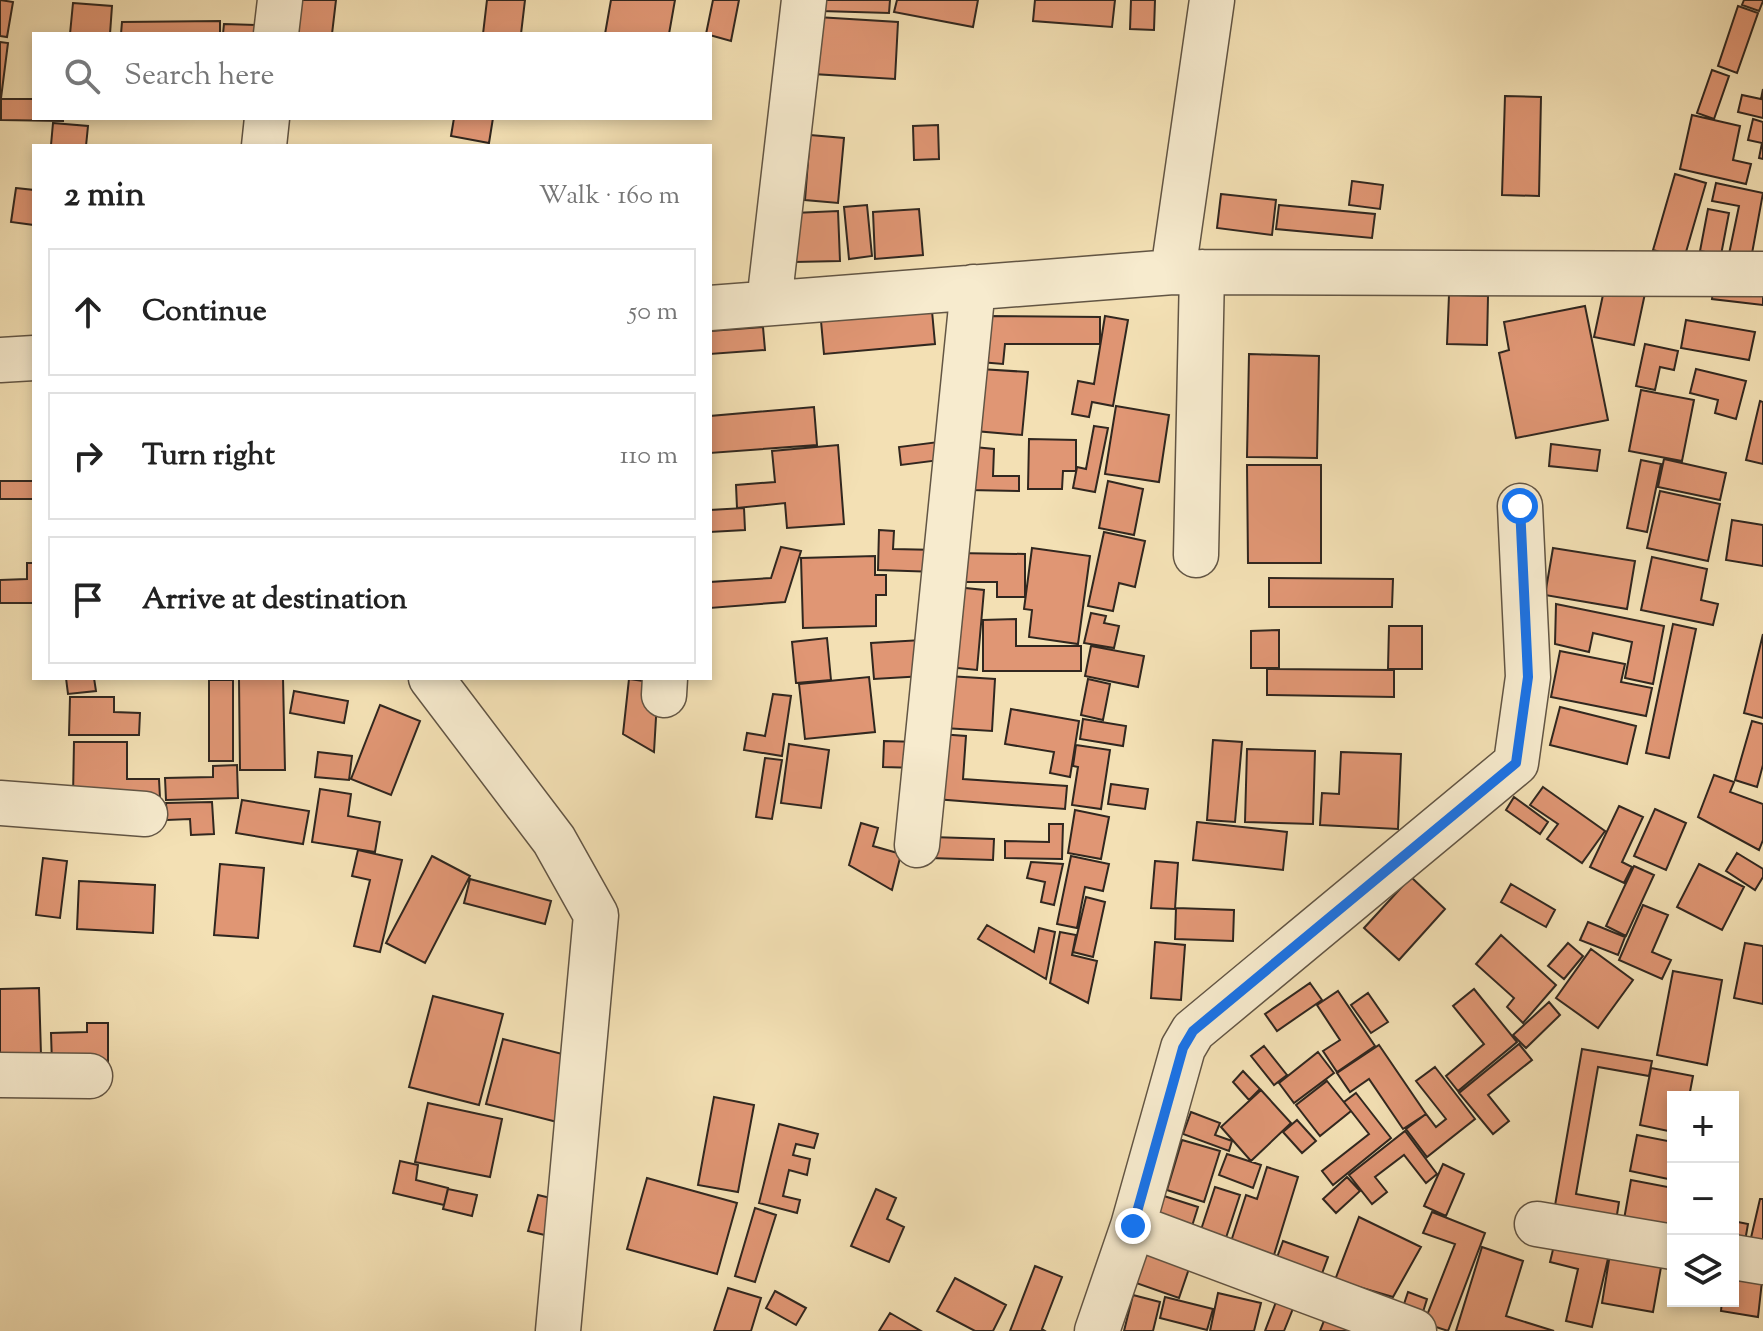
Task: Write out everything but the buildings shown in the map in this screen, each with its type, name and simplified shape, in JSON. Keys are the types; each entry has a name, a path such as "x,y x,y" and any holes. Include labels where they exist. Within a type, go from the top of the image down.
{"street":[{"path":"276,32 280,0"},
{"path":"769,303 804,0"},
{"path":"1196,555 1188,272 1212,0"},
{"path":"264,144 267,120"},
{"path":"712,308 1188,272 1763,274"},
{"path":"917,845 973,287"},
{"path":"0,360 32,358"},
{"path":"1097,1331 1133,1226 1183,1048 1193,1031 1516,763 1528,677 1520,506"},
{"path":"433,680 554,840 596,915 558,1331"},
{"path":"0,803 145,814"},
{"path":"0,1075 90,1076"},
{"path":"1537,1224 1667,1246"},
{"path":"1133,1226 1414,1331"},
{"path":"1739,1258 1763,1262"}],"route":[{"path":"1133,1226 1183,1048 1193,1031 1516,763 1528,677 1520,506"}]}
